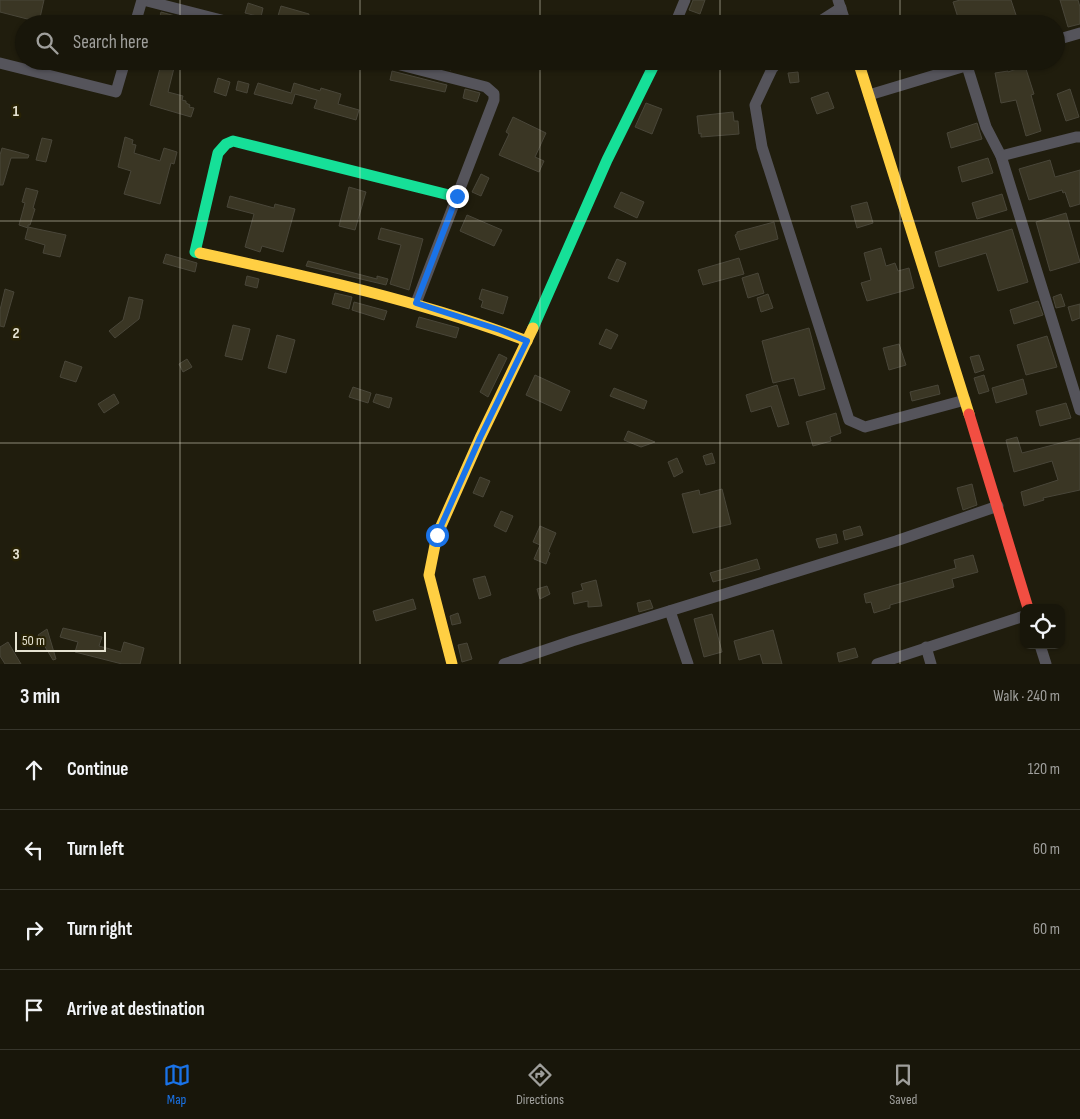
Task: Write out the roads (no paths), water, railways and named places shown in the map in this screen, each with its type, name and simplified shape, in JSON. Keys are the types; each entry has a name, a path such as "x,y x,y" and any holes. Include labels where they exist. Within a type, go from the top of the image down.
{"street":[{"path":"138,15 142,0 201,15"},
{"path":"678,15 685,0"},
{"path":"827,15 840,4"},
{"path":"1065,37 1080,33"},
{"path":"0,64 15,68"},
{"path":"25,70 116,92 122,70"},
{"path":"416,303 494,100 494,94 486,87 420,70"},
{"path":"452,664 429,575 437,535 480,438 527,341 607,160 652,70"},
{"path":"772,70 755,105 762,147 849,420 865,427 965,400"},
{"path":"861,70 998,506 1027,604"},
{"path":"869,96 954,70"},
{"path":"968,70 986,126 1001,156 1080,410"},
{"path":"1001,156 1076,136 1080,137"},
{"path":"457,196 236,141 229,142 218,153 195,252 416,303 500,330 527,341"},
{"path":"504,664 896,541 998,506"},
{"path":"670,611 688,664"},
{"path":"877,664 1020,617"},
{"path":"926,647 931,664"},
{"path":"1041,649 1046,664"}]}
